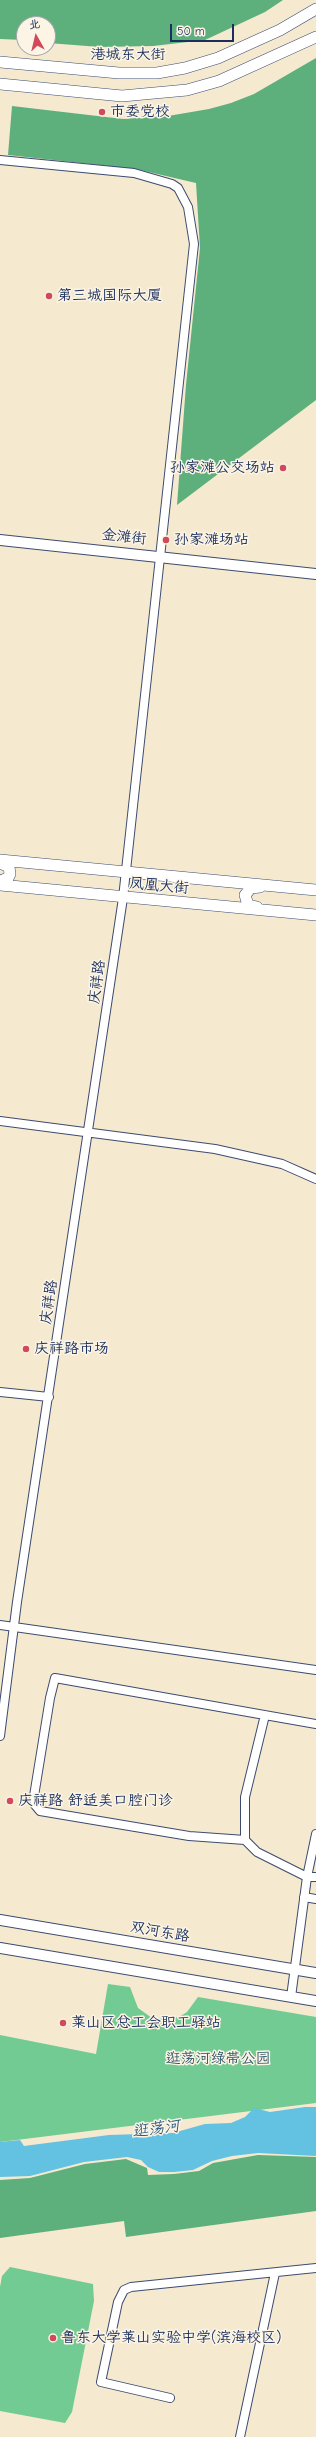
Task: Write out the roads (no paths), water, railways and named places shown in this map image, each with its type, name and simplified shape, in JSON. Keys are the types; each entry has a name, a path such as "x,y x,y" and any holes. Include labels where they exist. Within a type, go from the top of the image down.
{"main road":[{"name":"港城东大街","path":"0,62 120,73 157,73 185,68 218,58 280,30 316,10"},
{"path":"0,84 122,96 186,90 225,78 316,37"},
{"path":"0,861 8,866 10,874 8,878 0,881"},
{"name":"凤凰大街","path":"0,861 316,890"},
{"name":"凤凰大街","path":"0,885 123,898 316,915"},
{"path":"273,911 248,905 245,895 247,891 255,887 275,886"}],"street":[{"name":"庆祥路","path":"0,160 134,173 156,177 178,188 188,207 194,244 123,898 14,1627 0,1736"},
{"name":"金滩街","path":"0,540 316,574"},
{"path":"0,1121 215,1149 282,1164 316,1179"},
{"path":"0,1392 49,1397"},
{"path":"0,1625 316,1670"},
{"path":"312,1877 257,1852 245,1840 189,1836 40,1811 35,1805 34,1796 37,1771 55,1678 316,1724"},
{"path":"245,1840 245,1797 265,1715"},
{"path":"291,1997 304,1897 312,1877 316,1834"},
{"path":"304,1897 316,1899"},
{"name":"双河东路","path":"0,1920 316,1973"},
{"path":"0,1948 316,2001"},
{"path":"170,2398 101,2382 120,2294 131,2287 316,2268"},
{"path":"240,2437 275,2273"}],"water":[{"path":"316,2107 316,2156 258,2153 232,2156 212,2161 193,2170 174,2172 159,2172 148,2167 141,2160 127,2157 84,2162 30,2176 0,2177 0,2142 20,2140 24,2146 109,2135 173,2133 205,2124 231,2123 245,2117 254,2108 270,2112"}],"place":[{"name":"市委党校","path":"102,112"},
{"name":"第三城国际大厦","path":"49,296"},
{"name":"孙家滩公交场站","path":"283,468"},
{"name":"孙家滩场站","path":"166,540"},
{"name":"庆祥路市场","path":"26,1349"},
{"name":"庆祥路 舒适美口腔门诊","path":"10,1801"},
{"name":"莱山区总工会职工驿站","path":"63,2023"},
{"name":"鲁东大学莱山实验中学(滨海校区)","path":"53,2338"}],"park label":[{"name":"逛荡河绿带公园","path":"218,2059"}],"water label":[{"name":"逛荡河","path":"156,2129"}]}
